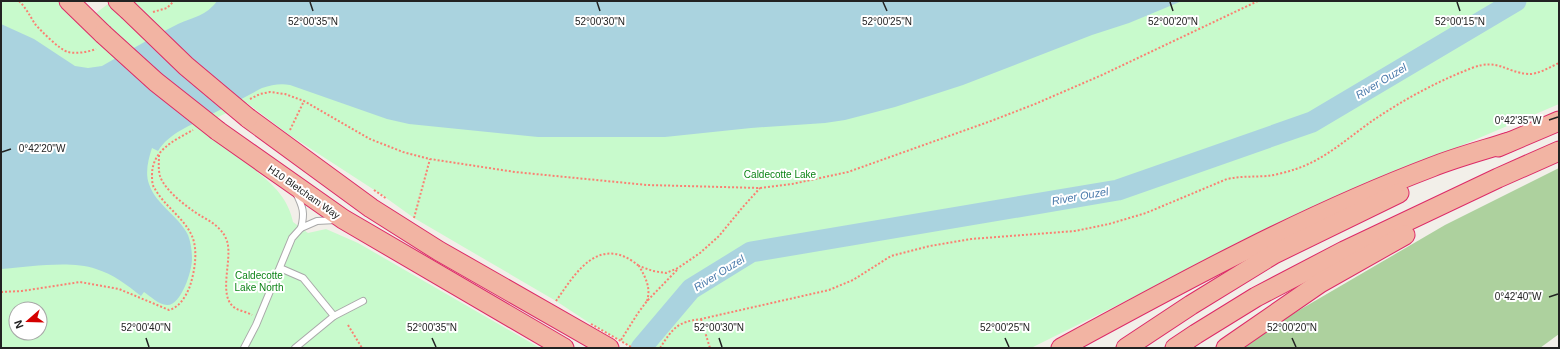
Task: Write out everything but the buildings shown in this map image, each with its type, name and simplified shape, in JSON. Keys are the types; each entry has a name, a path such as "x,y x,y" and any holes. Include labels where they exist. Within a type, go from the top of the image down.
{"highway":[{"name":"H10 Bletcham Way","path":"69,1 156,82 292,184 343,219 564,348"},
{"path":"123,6 186,66 248,109 371,208 439,251 587,326 614,345"},
{"path":"1126,348 1191,305 1274,254 1363,209 1559,121"},
{"path":"1061,348 1145,302 1301,222 1363,194 1433,166 1510,142"},
{"path":"1176,348 1256,297 1344,251 1447,202 1559,152"},
{"path":"1226,348 1320,283 1412,230 1447,202"}],"lane":[{"path":"292,184 303,207 304,216 301,228"},
{"path":"244,348 259,318 292,238 301,228 317,221 343,219"},
{"path":"280,268 303,278 334,316"},
{"path":"295,348 334,316 363,301"}],"path":[{"path":"248,109 260,94 270,92 284,94 304,101 370,139 403,152 430,159 515,172 647,185 760,188 792,184 848,172 991,121 1102,75 1258,1"},
{"path":"660,348 676,326 687,321 829,290 853,280 891,256 930,246 971,239 1075,231 1109,224 1146,213 1227,179 1237,177 1267,176 1296,169 1321,157 1406,99 1474,67 1490,64 1504,66 1517,72 1529,74 1559,63"},
{"path":"288,134 304,101"},
{"path":"1,292 22,291 80,282 119,289 169,310 176,308 187,293 190,286 194,271 195,251 191,233 154,188 152,167 159,153 172,141 196,129"},
{"path":"159,153 158,166 164,184 186,206 213,223 222,231 227,240 229,252 225,291 227,298 235,308 259,318"},
{"path":"414,218 430,159"},
{"path":"369,187 388,200"},
{"path":"562,304 556,300 585,263 596,257 607,254 620,255 640,266 666,273 678,268 700,253 719,236 760,188"},
{"path":"640,266 648,284 649,294 647,301"},
{"path":"614,345 647,301 678,268"},
{"path":"701,319 710,348"},
{"path":"348,324 362,348"},
{"path":"587,326 632,348"}],"green space":[{"name":"Caldecotte Lake","path":"1,1 68,1 88,19 112,1 1559,1 1559,104 1303,213 1031,348 633,348 414,218 382,195 288,134 247,103 208,122 261,162 257,172 270,182 280,194 288,206 293,222 308,233 326,229 358,243 540,348 1,348"},
{"path":"1559,168 1559,334 1540,348 1244,348 1284,319 1445,225"}],"water":[{"path":"217,1 1182,1 1129,23 1092,35 963,85 895,107 845,120 825,123 751,128 665,137 538,137 409,124 387,119 290,85 273,85 262,88 181,130 168,139 158,151 152,148 149,157 147,175 149,184 157,198 184,228 188,235 192,250 192,264 188,279 181,294 172,304 161,304 144,292 141,296 114,277 86,266 49,265 1,269 1,24 34,39 75,66 88,68 102,66 168,29 199,16 209,10"}],"waterway":[{"name":"River Ouzel","path":"641,348 691,289 751,252 1118,190 1312,122 1516,1"}],"park label":[{"name":"Caldecotte Lake North","path":"259,280"}]}
